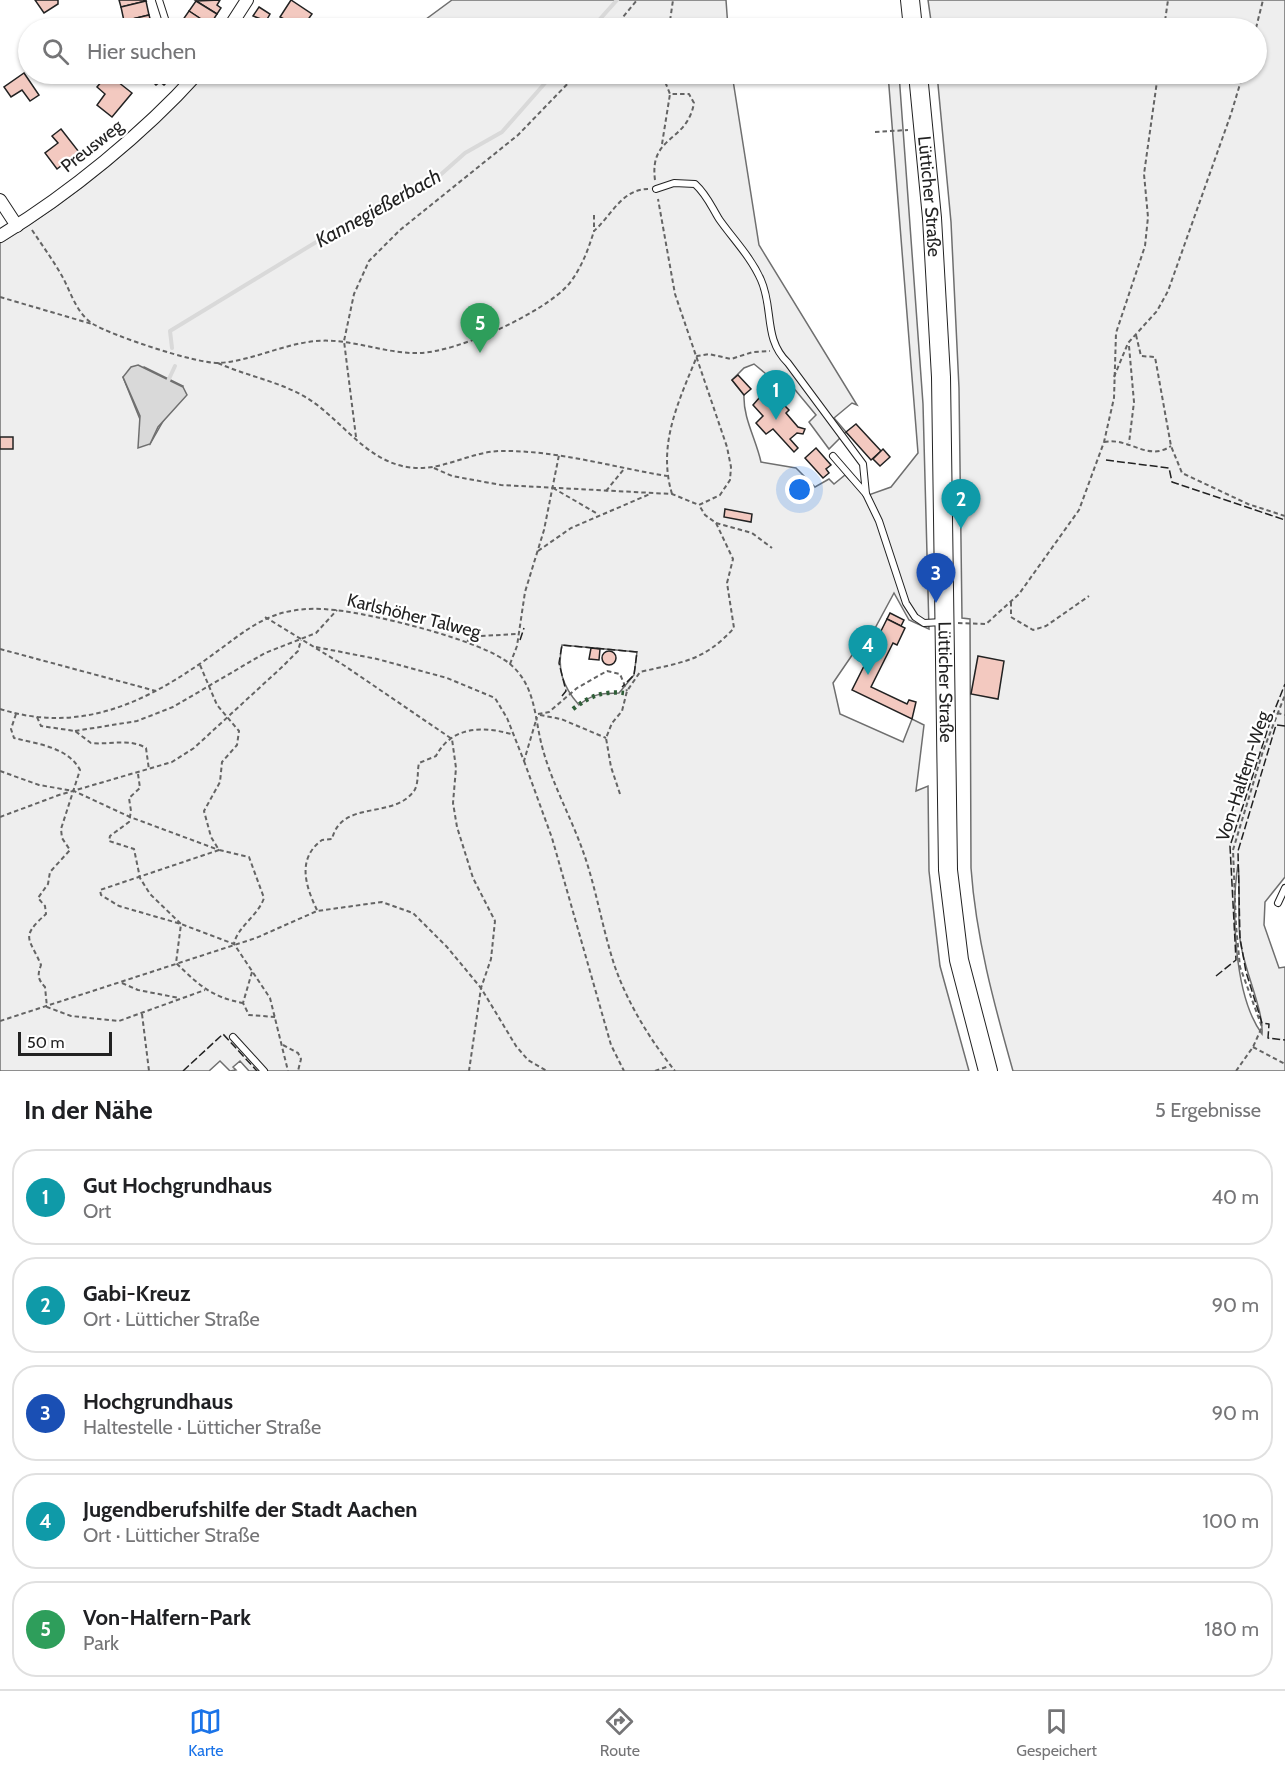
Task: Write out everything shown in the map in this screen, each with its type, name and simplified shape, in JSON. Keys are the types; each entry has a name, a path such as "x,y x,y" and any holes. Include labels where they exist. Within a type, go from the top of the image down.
{"main road":[{"path":"910,0 912,18"},
{"name":"Lütticher Straße","path":"919,84 941,377 948,870 959,960 988,1071"}],"street":[{"path":"236,18 248,0"},
{"name":"Preusweg","path":"0,236 21,223 152,121 187,84"},
{"path":"0,200 21,223"}],"lane":[{"path":"159,0 165,18"},
{"path":"656,189 684,182 695,184 708,198 719,219 749,258 761,281 776,351 788,363 863,464 866,494"},
{"path":"833,456 866,494 879,521 909,611 924,623 946,622"},
{"path":"1278,903 1285,888"},
{"path":"232,1037 264,1071"}],"path":[{"path":"622,18 637,0"},
{"path":"670,18 673,0"},
{"path":"1165,18 1168,0"},
{"path":"1258,18 1263,0"},
{"path":"356,438 344,340 349,310 361,275 383,245 518,135 567,84"},
{"path":"666,84 670,94 662,144 655,161 656,189 675,294 728,447 730,467 730,480 720,495 699,505"},
{"path":"946,622 986,624 1019,594 1079,510 1104,442 1114,398 1116,333 1145,246 1148,217 1144,174 1157,84"},
{"path":"1113,380 1128,343 1156,310 1168,291 1218,154 1240,84"},
{"path":"662,144 685,128 694,103 688,94 670,94"},
{"path":"875,132 923,130"},
{"path":"594,231 605,221 618,202 638,189 656,189"},
{"path":"218,363 314,341 344,340 402,352 428,352 461,343 530,314 567,285 582,265 594,231 594,215"},
{"path":"21,223 63,277 78,309 92,324"},
{"path":"0,297 92,324 142,344 218,363 307,398 356,438 395,464 434,468 476,454 497,451 559,455 667,476"},
{"path":"1136,335 1141,356 1155,357 1171,446 1182,473 1238,500 1285,516"},
{"path":"1128,343 1134,402 1129,443"},
{"path":"697,356 710,354 731,359 753,352 776,351"},
{"path":"672,494 667,476 671,422 697,356"},
{"path":"1104,442 1116,440 1129,443 1146,452 1160,453 1171,446"},
{"path":"510,664 525,592 538,551 559,455"},
{"path":"434,468 452,476 501,485 672,494 699,505 705,515 716,523 752,533 772,548"},
{"path":"606,491 624,469"},
{"path":"551,487 598,514"},
{"path":"538,551 571,528 598,514 652,493"},
{"path":"620,794 611,767 606,738 612,723 622,711 627,691 640,672 684,664 717,646 734,628 727,583 733,559 716,523"},
{"path":"1011,602 1011,617 1033,630 1046,626 1089,596"},
{"name":"Karlshöher Talweg","path":"0,709 36,717 98,714 124,707 156,691 200,664 265,617 300,609 337,610 466,641 492,652 510,664 523,679 538,714 543,751 587,864 615,968 630,1002 675,1071"},
{"path":"36,717 41,726 75,731 137,721 173,707 209,687 237,667 265,653 316,633 337,610"},
{"path":"265,617 452,739 456,768 453,803 457,827 473,878 495,921 490,959 481,988 470,1071"},
{"path":"466,641 480,636 517,634"},
{"path":"0,817 74,791 172,762 228,718 298,651 301,640"},
{"path":"314,647 377,659 447,678 485,692 495,698 502,707 552,838 611,1045 624,1071"},
{"path":"0,649 156,691"},
{"path":"200,664 217,705 239,731 237,745 222,762 220,782 204,811 211,837 219,850"},
{"path":"538,714 549,712 577,688 607,671 620,674 627,691"},
{"name":"Von-Halfern-Weg","path":"1236,1071 1253,1047 1262,1025 1240,967 1233,850 1277,713 1285,695"},
{"path":"1277,713 1285,715"},
{"path":"16,714 11,729 14,738 61,751 76,763 80,770 61,829 62,838 70,850 69,855 50,872 48,884 38,898 45,906 46,914 35,923 29,934 31,948 41,965 37,975 45,987 47,1007"},
{"path":"538,714 561,719 606,738"},
{"path":"524,761 538,714"},
{"path":"317,911 307,890 305,873 308,856 315,845 322,840 332,839 338,823 347,817 403,800 415,789 419,763 436,756 441,746 452,739 480,728 514,735"},
{"path":"75,731 91,743 119,741 140,744 146,748 149,770"},
{"path":"0,771 39,785 74,791 130,817 219,850 249,857 264,898 262,905 235,937 234,944"},
{"path":"138,773 140,788 129,798 130,817 126,825 108,840 111,843 134,849 140,878 150,894 181,924"},
{"path":"219,850 100,890 101,895 119,906 181,924 234,944 270,998 288,1071"},
{"path":"0,1021 256,938 317,911 359,903 382,902 413,914 447,947 481,988 516,1046 528,1060 547,1071"},
{"path":"176,963 181,924"},
{"path":"176,963 205,990 225,999 243,1003"},
{"path":"252,970 243,1003 249,1016 275,1017"},
{"path":"122,982 138,990 182,998"},
{"path":"47,1007 71,1016 119,1020 205,990"},
{"path":"142,1013 149,1071"},
{"path":"283,1045 298,1053 301,1059 298,1071"},
{"path":"1253,1047 1285,1064"},
{"path":"655,1071 670,1066"}],"shaded area":[{"path":"452,0 726,0 727,18 428,18"},
{"path":"928,0 1285,0 1285,877 1265,902 1264,925 1279,968 1285,967 1285,1071 1013,1071 981,945 971,868 970,619 962,618 959,388 951,222 938,84 1267,84 1267,18 931,18","holes":["1238,864 1242,950 1260,1013 1262,1034 1245,998 1240,976 1235,928"]},
{"path":"194,84 734,84 759,245 857,405 852,403 834,418 846,432 829,449 809,422 816,415 787,380 777,383 754,364 744,368 732,380 744,395 748,420 761,462 796,468 815,487 829,479 834,484 845,475 866,496 891,487 918,453 889,84 900,84 923,404 929,629 909,620 894,593 867,643 859,645 833,683 840,714 903,742 912,719 924,725 916,791 928,786 929,871 940,966 969,1071 249,1071 240,1061 233,1067 236,1070 230,1071 220,1061 209,1071 0,1071 0,243 56,207 158,122","holes":["144,367 183,386 150,444 123,377","562,645 637,652 634,675 619,693 598,695 588,698 579,705 568,691 561,669"]},
{"path":"138,365 183,387 187,395 158,427 150,444 138,448 140,416 123,377 131,367"}],"building":[{"path":"35,0 58,0 58,4 44,13"},
{"path":"119,0 145,0 146,1 121,7"},
{"path":"220,0 217,5 221,8 217,14 196,1"},
{"path":"291,0 312,14 309,18 280,17"},
{"path":"146,1 149,15 123,18 121,7"},
{"path":"196,1 217,14 214,18 200,18 189,11"},
{"path":"259,7 270,14 268,18 253,16"},
{"path":"189,11 200,18 184,18"},
{"path":"18,77 18,84 32,84 39,95 30,101 22,90 11,97 4,87"},
{"path":"100,84 121,84 132,93 112,117 97,105 105,94 97,87"},
{"path":"61,129 79,152 57,169 45,153 58,143 52,136"},
{"path":"738,375 751,389 744,395 732,380"},
{"path":"766,390 782,408 784,405 789,410 786,413 798,427 805,429 803,434 797,433 790,439 798,448 794,452 773,429 766,434 756,423 763,416 753,405"},
{"path":"856,424 881,451 871,460 846,432"},
{"path":"0,437 13,437 13,449 0,449"},
{"path":"816,448 831,465 826,469 829,473 823,478 805,458"},
{"path":"883,449 890,457 880,466 873,459"},
{"path":"725,509 752,514 751,522 724,517"},
{"path":"890,613 904,620 901,626 887,619"},
{"path":"887,619 905,628 897,645 893,643 871,687 907,704 909,700 916,702 912,719 852,690 865,664 858,660 869,640 875,643"},
{"path":"591,648 600,649 599,660 589,659"},
{"path":"609,651 614,653 616,658 614,663 609,665 604,663 602,658 604,653"},
{"path":"978,656 1004,661 998,699 971,694"}],"waterway":[{"name":"Kannegießerbach","path":"601,18 617,0"},
{"name":"Kannegießerbach","path":"172,348 170,331 382,202 438,177 465,153 502,132 544,84"},
{"path":"168,381 175,366"}],"hedge":[{"path":"573,709 597,695 624,693"}],"fence":[{"path":"1106,460 1169,468 1172,482 1285,520"},
{"path":"520,640 524,628"},
{"path":"562,696 566,691 559,663 562,645 637,652 634,675 622,687"},
{"path":"1216,976 1236,960 1230,846 1271,719 1285,684"},
{"path":"1285,726 1276,725 1238,851 1240,938 1246,972 1262,1023 1269,1024 1268,1038 1285,1040"},
{"path":"183,1071 223,1034 257,1071"}],"place":[{"name":"Von-Halfern-Park","path":"480,353"},
{"name":"Gut Hochgrundhaus","path":"776,420"},
{"name":"Gabi-Kreuz","path":"961,529"},
{"name":"Hochgrundhaus","path":"936,603"},
{"name":"Jugendberufshilfe der Stadt Aachen","path":"868,675"}]}
